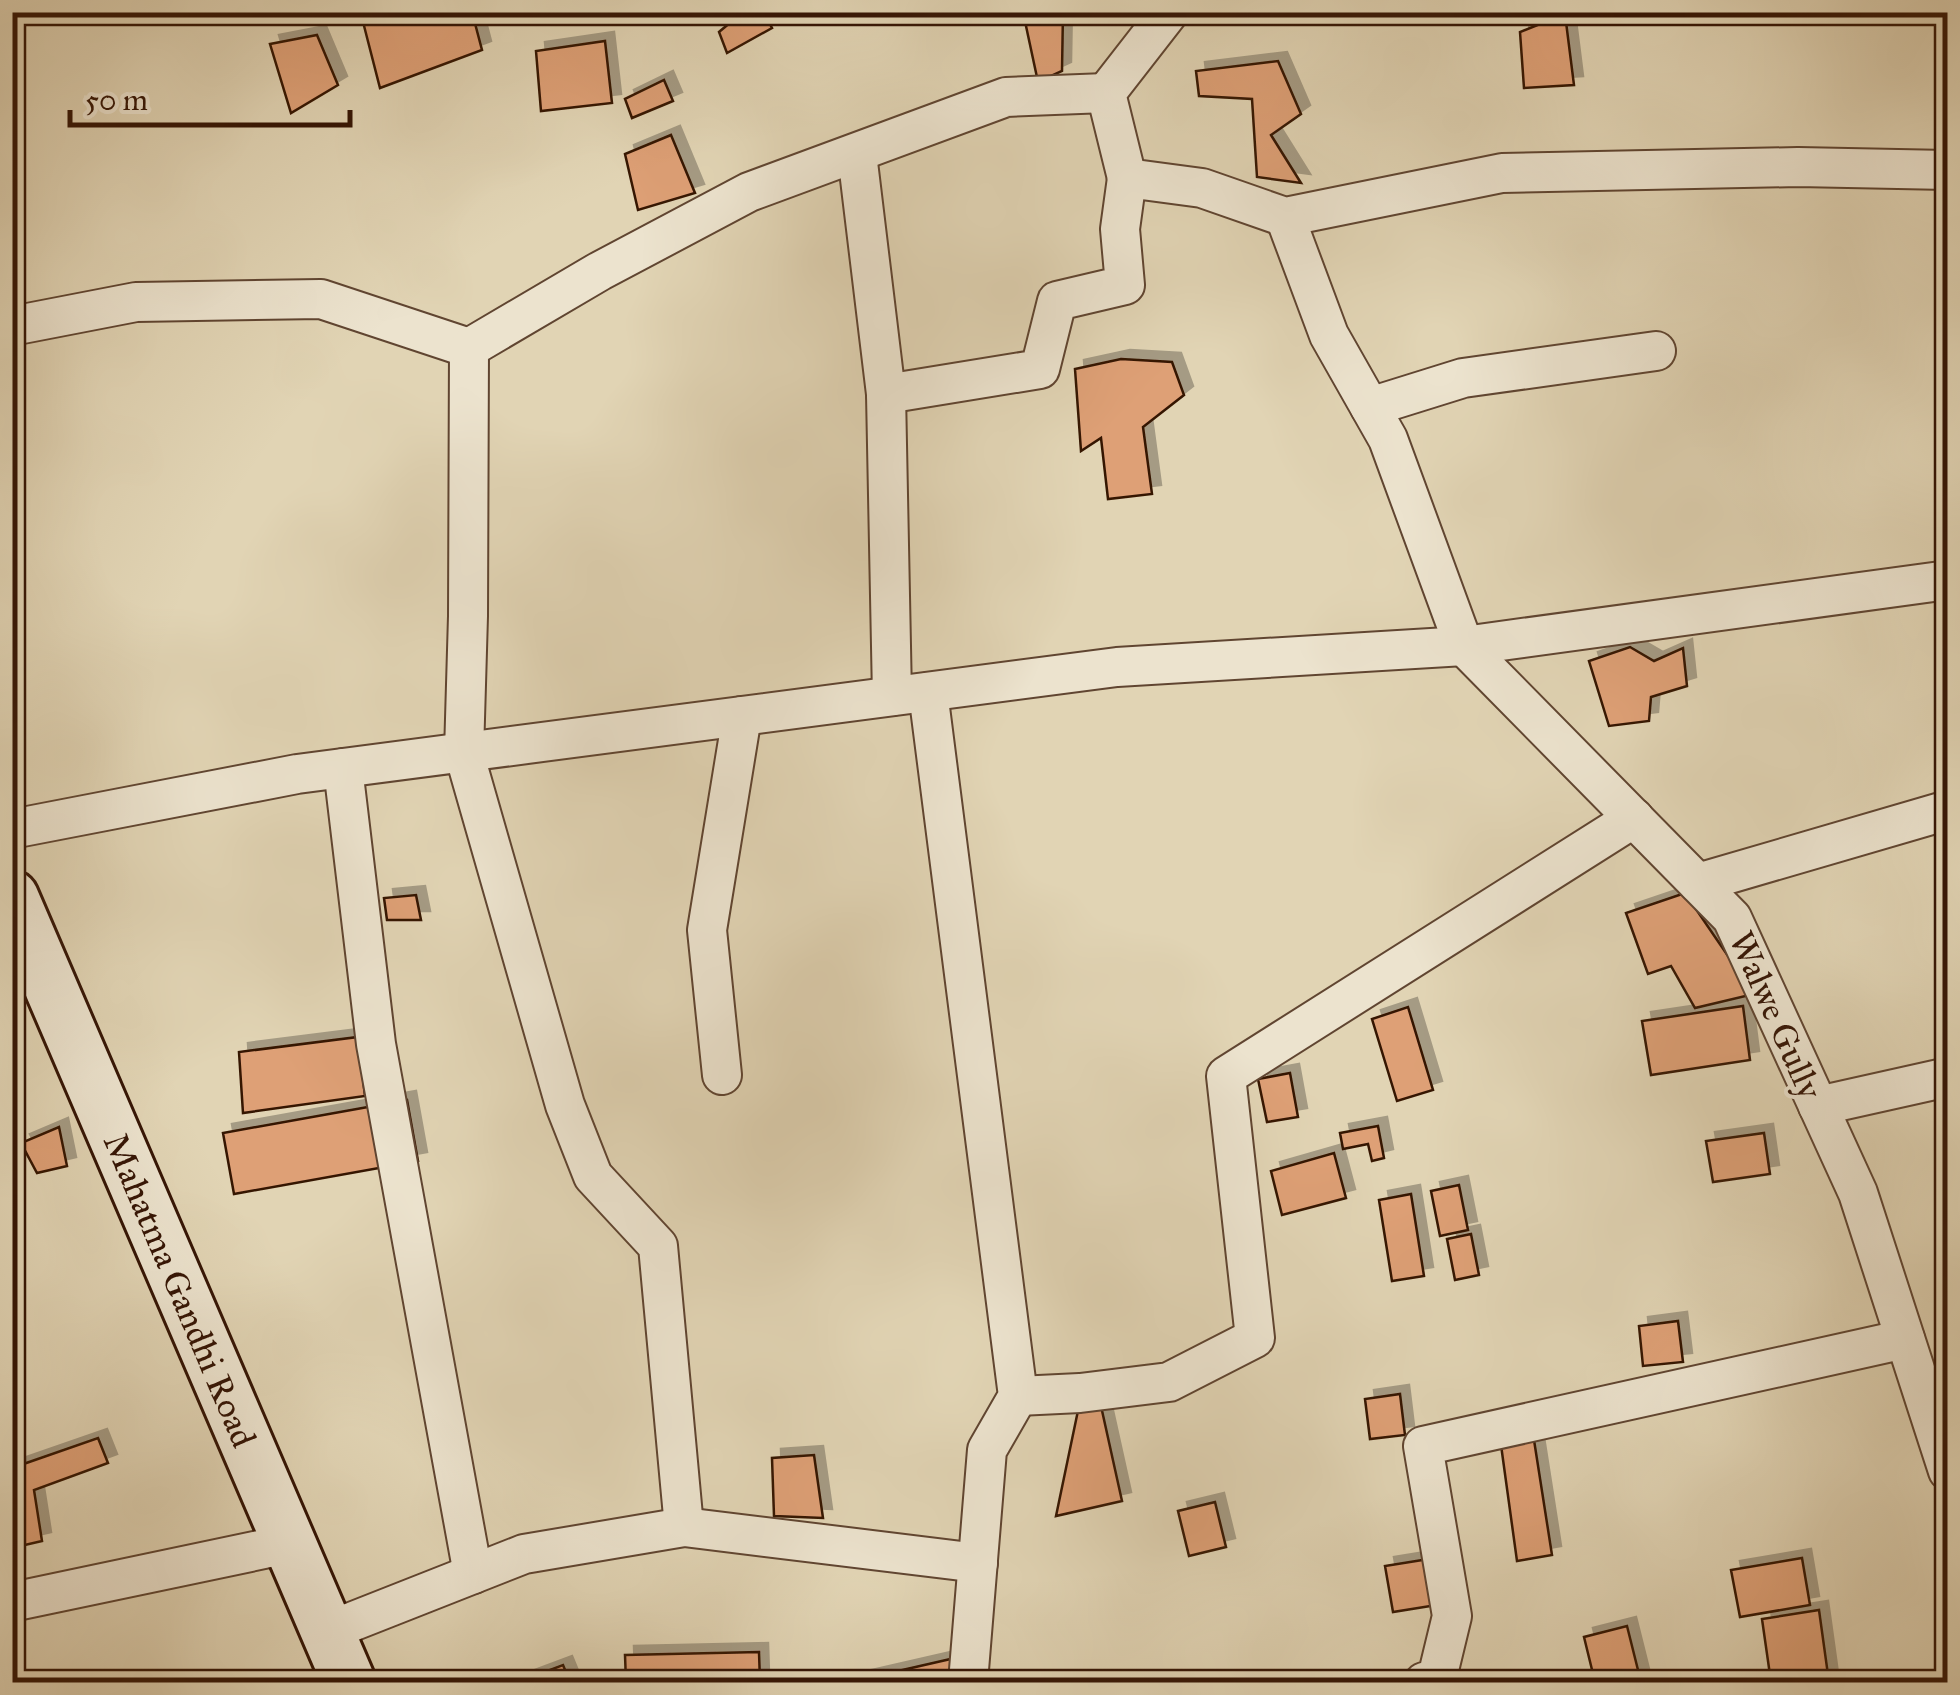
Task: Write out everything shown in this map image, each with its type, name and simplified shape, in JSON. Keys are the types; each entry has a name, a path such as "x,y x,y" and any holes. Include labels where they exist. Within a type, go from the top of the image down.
{"main road":[{"name":"Mahatma Gandhi Road","path":"12,897 349,1682"}],"street":[{"path":"12,326 136,302 321,298 469,348 600,271 749,192 1006,97 1106,93 1169,12"},
{"path":"886,394 1040,369 1057,301 1125,285 1120,229 1127,178 1106,93"},
{"path":"858,154 886,394 910,694 1018,1396 987,1450 968,1682"},
{"path":"1127,178 1202,188 1284,217 1502,173 1798,167 1948,170"},
{"path":"1284,217 1329,336 1388,438 1464,646"},
{"path":"469,348 464,752 565,1104 593,1176 658,1246 684,1527"},
{"path":"1370,406 1463,378 1656,351"},
{"path":"12,829 342,768 1117,667 1464,646 1948,580"},
{"name":"Walwe Gully","path":"1464,646 1732,918 1858,1193 1948,1471"},
{"path":"722,1075 707,930 742,716"},
{"path":"342,768 376,1044 473,1574"},
{"path":"1698,883 1948,810"},
{"path":"1018,1396 1169,1382 1256,1338 1226,1076 1634,818"},
{"path":"1818,1106 1948,1077"},
{"path":"1424,1682 1437,1678 1452,1616 1424,1446 1905,1339"},
{"path":"326,1632 524,1554 684,1527 978,1564"},
{"path":"12,1602 288,1544"}],"building":[{"path":"373,12 472,12 482,50 380,88 362,18"},
{"path":"743,12 763,12 772,28 727,53 719,32"},
{"path":"1023,12 1063,12 1062,71 1038,82"},
{"path":"1565,14 1574,85 1524,88 1520,32"},
{"path":"317,35 338,85 291,113 270,44"},
{"path":"605,41 612,103 541,111 536,51"},
{"path":"1278,61 1301,114 1271,135 1301,183 1257,177 1252,99 1199,96 1196,71"},
{"path":"664,80 673,101 632,118 625,99"},
{"path":"671,135 695,193 638,210 625,154"},
{"path":"1121,359 1172,362 1184,395 1143,427 1152,494 1108,499 1101,438 1081,451 1075,369"},
{"path":"1630,647 1654,661 1683,648 1687,686 1651,697 1649,721 1609,726 1589,661"},
{"path":"1685,893 1754,994 1695,1008 1671,966 1648,974 1626,913"},
{"path":"416,895 421,920 387,920 384,898"},
{"path":"1743,1006 1750,1060 1651,1075 1642,1021"},
{"path":"1408,1007 1433,1090 1397,1101 1372,1019"},
{"path":"358,1037 365,1096 243,1113 239,1052"},
{"path":"1290,1073 1298,1117 1267,1122 1258,1079"},
{"path":"407,1100 418,1161 234,1194 223,1133"},
{"path":"1378,1126 1384,1158 1372,1161 1368,1144 1343,1149 1340,1133"},
{"path":"59,1127 67,1166 37,1173 21,1143"},
{"path":"1764,1133 1770,1174 1713,1182 1706,1141"},
{"path":"1334,1153 1346,1198 1282,1215 1271,1171"},
{"path":"1459,1185 1468,1230 1440,1236 1431,1191"},
{"path":"1411,1194 1424,1276 1392,1281 1379,1200"},
{"path":"1471,1234 1479,1275 1455,1280 1447,1239"},
{"path":"1678,1321 1683,1362 1643,1366 1639,1326"},
{"path":"1400,1394 1405,1435 1370,1439 1365,1399"},
{"path":"1099,1397 1122,1501 1056,1516 1080,1401"},
{"path":"98,1438 108,1463 34,1490 42,1541 12,1548 12,1468"},
{"path":"1534,1440 1552,1555 1517,1561 1501,1445"},
{"path":"814,1455 823,1518 774,1516 772,1458"},
{"path":"1215,1502 1226,1547 1189,1556 1178,1511"},
{"path":"1435,1558 1443,1604 1393,1612 1385,1566"},
{"path":"1802,1558 1810,1605 1740,1617 1731,1570"},
{"path":"1819,1610 1829,1682 1771,1682 1762,1619"},
{"path":"1627,1626 1641,1682 1595,1682 1584,1637"},
{"path":"759,1652 760,1682 626,1682 625,1655"},
{"path":"955,1658 949,1682 850,1682"},
{"path":"563,1665 570,1682 518,1682"}]}
